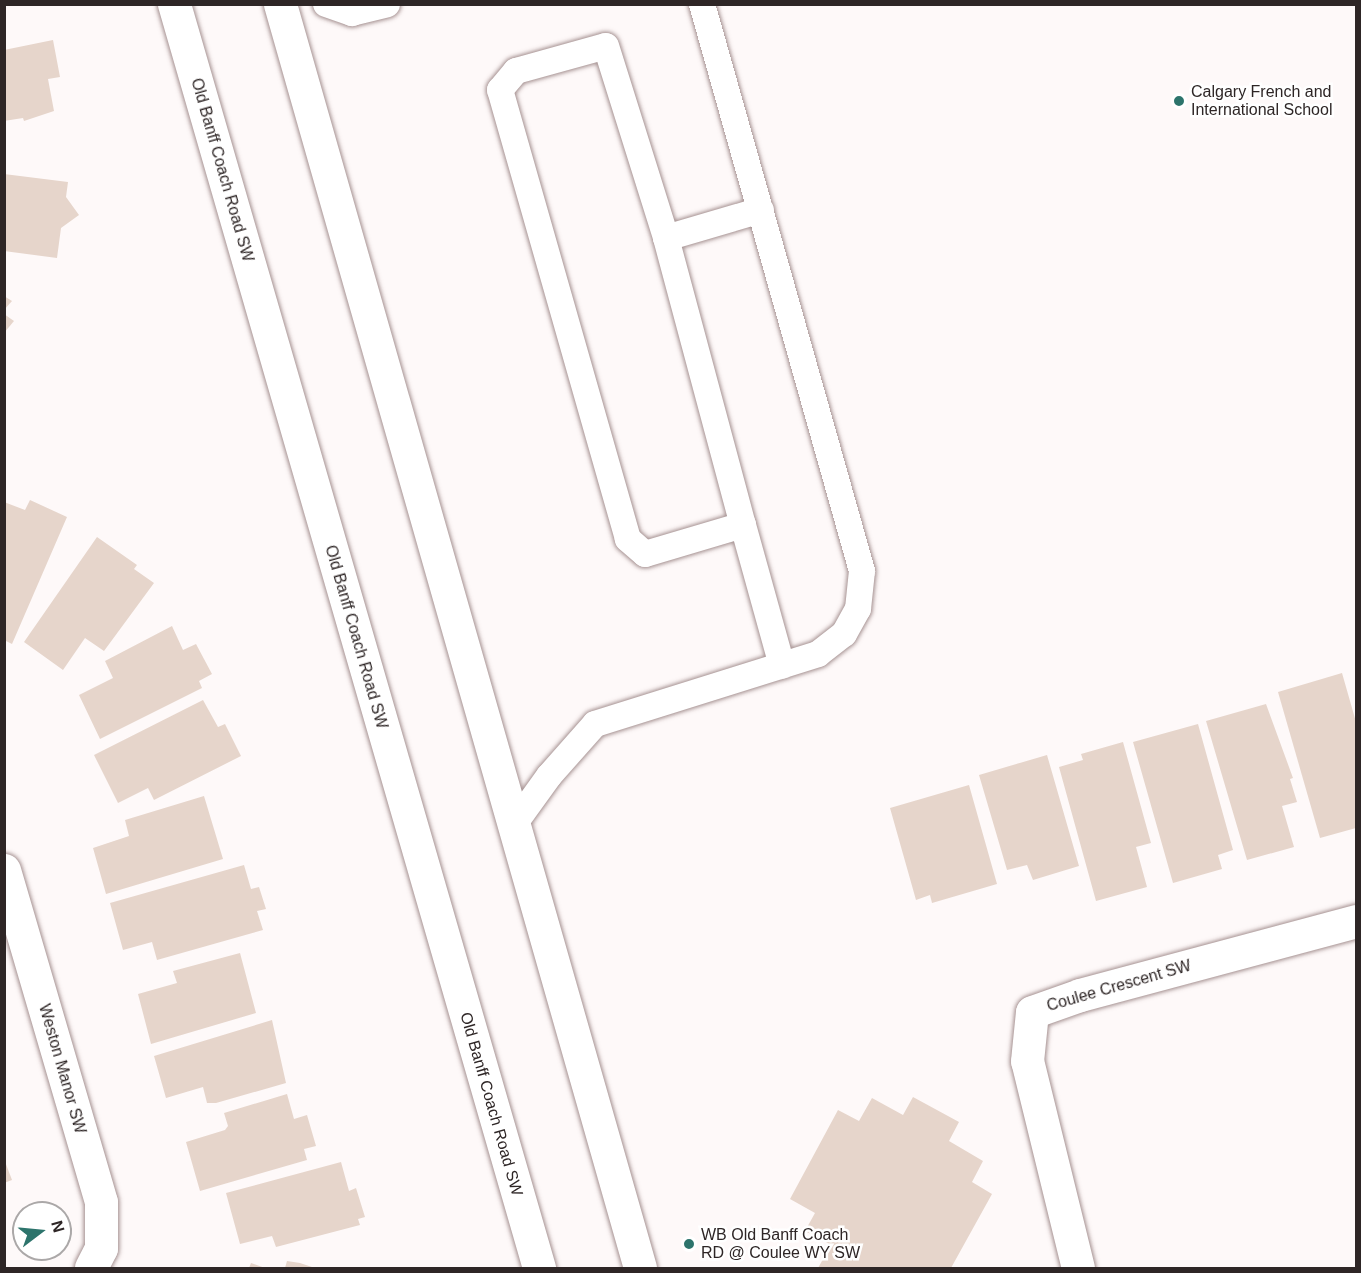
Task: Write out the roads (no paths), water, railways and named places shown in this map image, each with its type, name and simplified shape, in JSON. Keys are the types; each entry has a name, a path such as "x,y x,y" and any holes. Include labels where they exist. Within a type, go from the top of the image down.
{"main road":[{"name":"Old Banff Coach Road SW","path":"174,4 539,1269"},
{"path":"280,4 640,1269"},
{"name":"Weston Manor SW","path":"4,870 101,1202 101,1248 91,1269"},
{"name":"Coulee Crescent SW","path":"1078,1269 1027,1061 1032,1012 1080,995 1356,921"},
{"path":"494,1118 518,1269"}],"lane":[{"path":"326,4 352,13 387,4"},
{"path":"513,826 549,776 595,724 818,654 844,634 858,609 862,571 702,4"},
{"path":"743,525 645,554 628,539 500,90 516,71 606,46 666,238 782,666"},
{"path":"666,238 761,210"}],"place":[{"name":"Calgary French and International School","path":"1179,101"},
{"name":"WB Old Banff Coach RD @ Coulee WY SW","path":"689,1244"}]}
